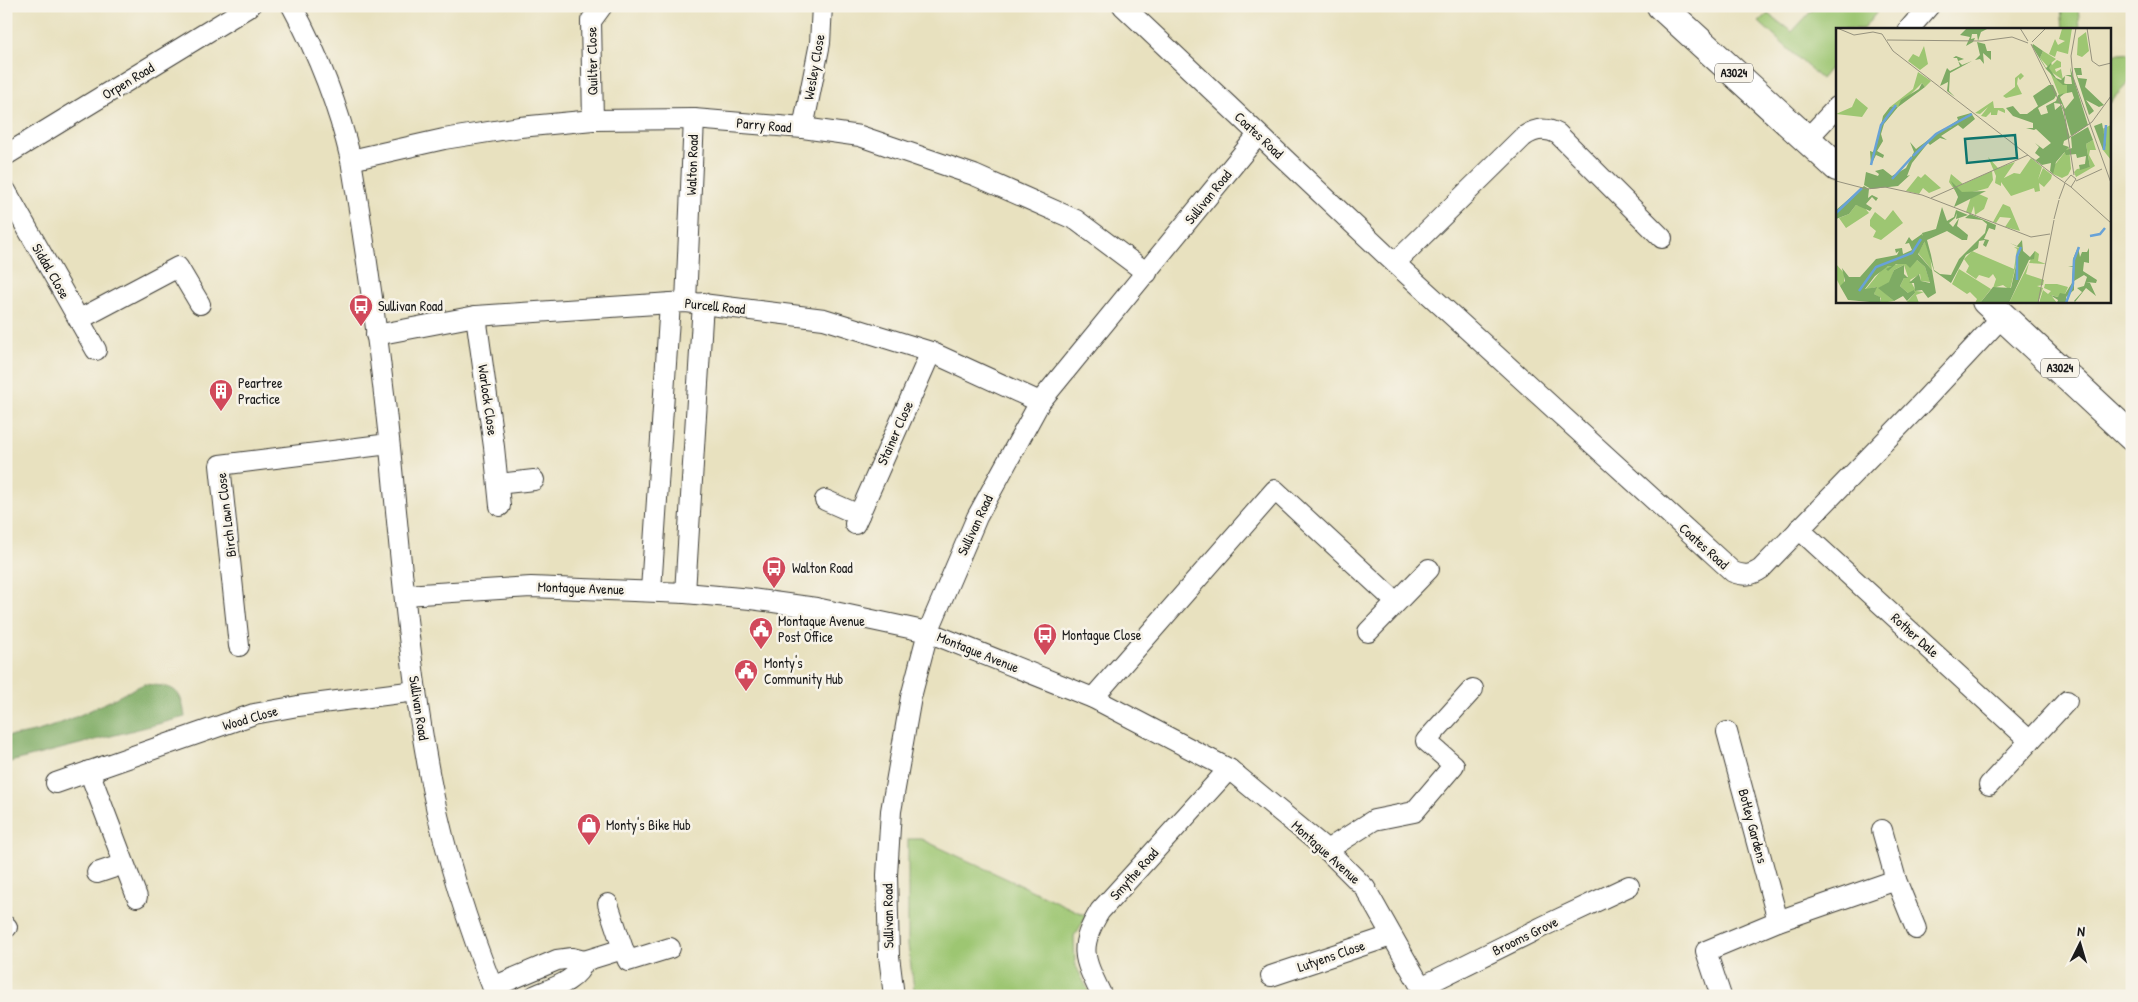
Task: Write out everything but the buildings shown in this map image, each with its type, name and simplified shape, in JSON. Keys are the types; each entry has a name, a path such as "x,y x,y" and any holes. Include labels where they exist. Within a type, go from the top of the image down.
{"main road":[{"name":"A3024","path":"1661,6 1836,166"},
{"name":"A3024","path":"1994,309 2132,437"}],"street":[{"name":"Orpen Road","path":"6,155 250,6"},
{"name":"Sullivan Road","path":"292,6 308,35 326,77 340,114 352,160 390,444 416,691 432,788 449,857 492,992"},
{"name":"Quilter Close","path":"593,120 591,21 602,6"},
{"name":"Wesley Close","path":"803,128 820,43 822,6"},
{"name":"Coates Road","path":"1124,6 1395,263 1733,572 1743,576 1753,575 1761,569 1918,407 1994,309"},
{"path":"1910,28 1929,6"},
{"path":"1807,139 1836,108"},
{"name":"Parry Road","path":"352,160 444,139 520,127 593,120 694,119 803,128 860,136 974,175 1076,220 1147,273"},
{"name":"Walton Road","path":"685,593 686,303 694,119"},
{"path":"1395,263 1523,137 1538,130 1552,130 1558,134 1662,238"},
{"name":"Sullivan Road","path":"894,996 889,956 887,875 891,811 911,697 928,632 977,517 1040,402 1258,135"},
{"name":"Siddal Close","path":"6,192 96,350"},
{"path":"80,319 178,266 200,304"},
{"name":"Walton Road","path":"650,590 686,303"},
{"name":"Purcell Road","path":"376,335 476,316 686,303 824,320 931,352 1040,402"},
{"name":"Warlock Close","path":"476,316 500,506"},
{"name":"Stainer Close","path":"825,500 857,519 931,352"},
{"name":"Birch Lawn Close","path":"239,646 220,465 390,444"},
{"path":"498,484 534,480"},
{"path":"1093,698 1275,490 1396,602"},
{"name":"Rother Dale","path":"1799,529 2030,741"},
{"path":"1368,632 1429,569"},
{"name":"Montague Avenue","path":"405,596 531,587 650,590 751,599 816,608 928,632 1093,698 1229,769 1327,850 1365,888 1423,992"},
{"path":"1327,850 1374,820 1414,812 1454,765 1426,741 1473,689"},
{"name":"Wood Close","path":"56,784 254,714 298,706 416,691"},
{"path":"1989,785 2067,701"},
{"name":"Botley Gardens","path":"1727,732 1778,921"},
{"name":"Smythe Road","path":"1102,996 1089,970 1085,953 1088,931 1100,911 1229,769"},
{"path":"89,771 137,897"},
{"path":"1882,830 1896,880 1916,929"},
{"path":"97,873 124,864"},
{"path":"1721,996 1706,951 1778,921 1896,880"},
{"name":"Brooms Grove","path":"1423,992 1546,925 1629,886"},
{"path":"608,904 628,961 670,948"},
{"name":"Lutyens Close","path":"1271,976 1391,936"},
{"path":"492,992 557,960 572,958 584,962 623,948"},
{"path":"534,996 566,982 580,971 584,962"}],"green space":[{"path":"1816,6 1882,6 1864,28 1836,28 1836,61 1821,79 1759,22 1768,14 1792,32"},
{"path":"2061,6 2078,6 2080,28 2063,28"},
{"path":"2132,53 2132,79 2110,102 2110,55"},
{"path":"144,684 162,686 174,690 181,699 185,717 6,763 6,736 22,735 58,724"},
{"path":"908,839 921,839 1087,916 1074,936 1075,964 1091,996 915,996 908,945"}],"place":[{"name":"Sullivan Road","path":"361,327"},
{"name":"Peartree Practice","path":"221,412"},
{"name":"Walton Road","path":"774,589"},
{"name":"Montague Avenue Post Office","path":"761,650"},
{"name":"Montague Close","path":"1045,656"},
{"name":"Monty's Community Hub","path":"746,692"},
{"name":"Monty's Bike Hub","path":"589,846"}]}
